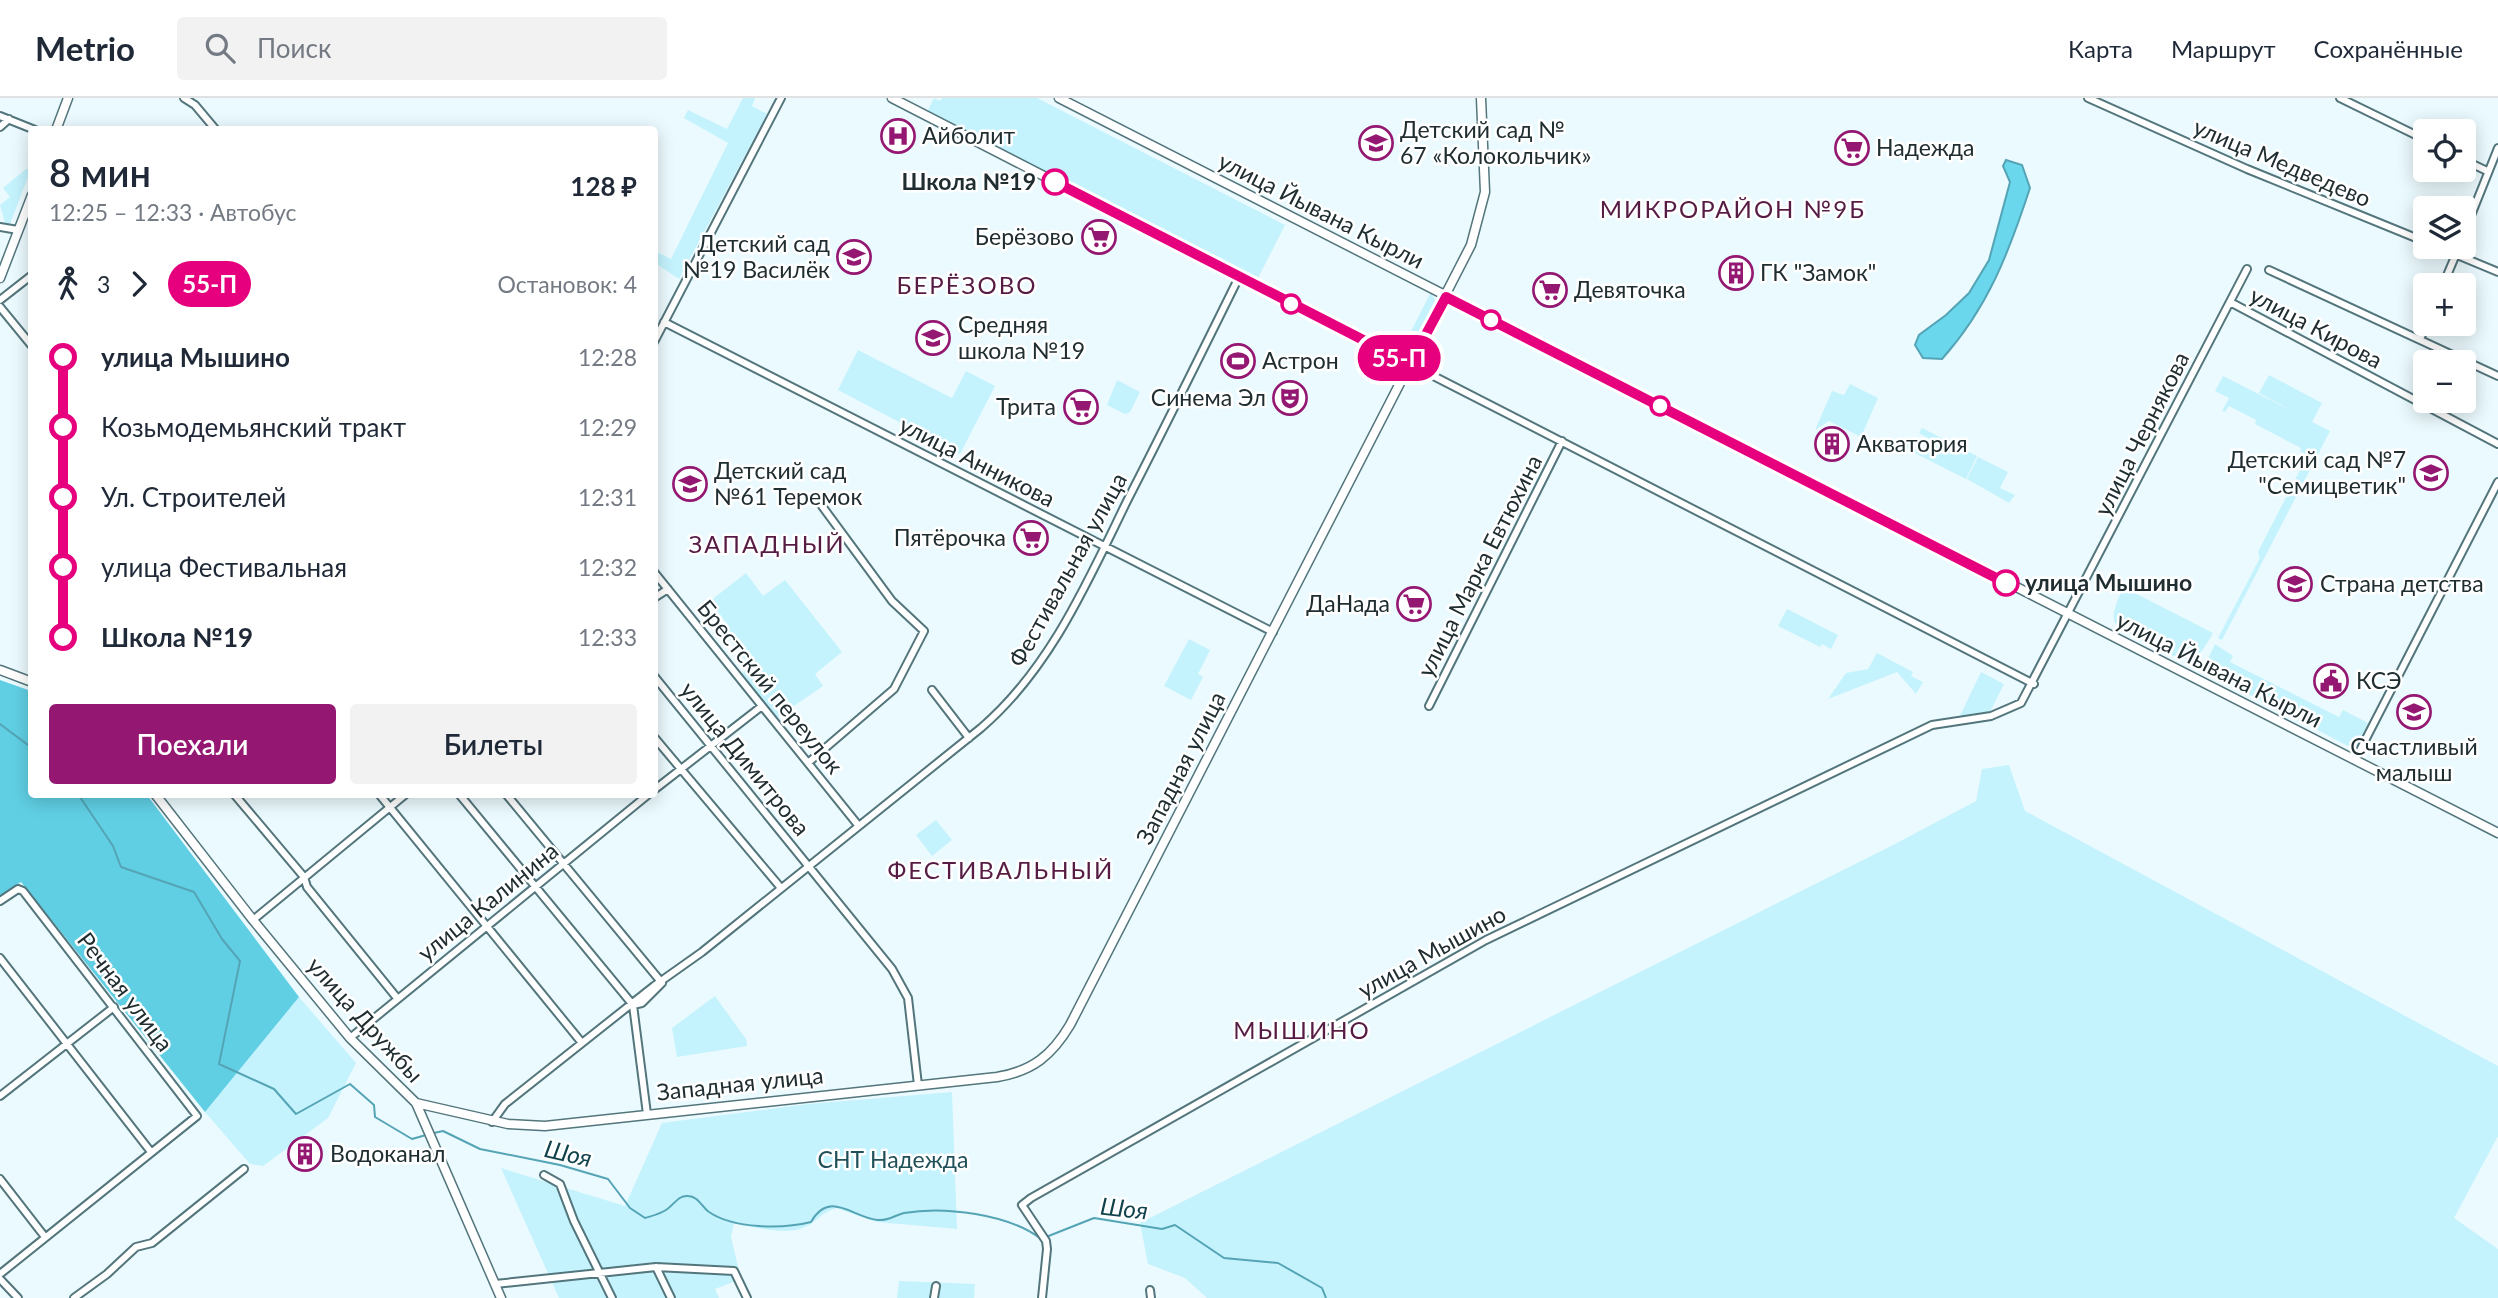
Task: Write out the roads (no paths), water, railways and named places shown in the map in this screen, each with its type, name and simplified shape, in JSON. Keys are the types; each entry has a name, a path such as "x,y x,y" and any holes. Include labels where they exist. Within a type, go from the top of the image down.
{"main road":[{"path":"58,126 68,98"},
{"path":"892,98 1410,364"},
{"name":"улица Йывана Кырли","path":"1059,98 2498,833"},
{"name":"Западная улица","path":"416,1103 492,1122 545,1126 1023,1071 1042,1061 1059,1044 1471,245 1481,215 1486,173 1481,98"},
{"path":"0,278 28,205"},
{"path":"0,670 28,680"},
{"name":"улица Дружбы","path":"161,798 253,920 350,1038 416,1103 501,1298"}],"street":[{"path":"184,98 200,110 213,126"},
{"path":"658,334 781,98"},
{"name":"улица Медведево","path":"2088,98 2247,169 2413,237"},
{"path":"2340,98 2413,134"},
{"path":"0,116 28,127"},
{"path":"0,127 9,120"},
{"path":"2476,201 2498,148"},
{"path":"2476,166 2487,171"},
{"path":"0,227 18,230"},
{"path":"2468,259 2498,272"},
{"name":"улица Чернякова","path":"1926,728 1934,724 1956,723 2012,709 2021,703 2034,684 2246,269"},
{"path":"2269,270 2498,376"},
{"name":"Фестивальная улица","path":"492,1122 505,1104 633,1005 642,1003 662,983 969,738 1015,697 1050,646 1105,546 1239,277"},
{"path":"0,300 28,278"},
{"name":"улица Кирова","path":"2230,302 2498,444"},
{"path":"0,307 28,341"},
{"name":"улица Анникова","path":"664,322 1273,632"},
{"path":"2420,340 2422,336"},
{"path":"1410,364 2034,684"},
{"name":"улица Марка Евтюхина","path":"1429,706 1562,441"},
{"path":"2355,760 2498,482"},
{"path":"809,762 894,690 925,631 892,601 822,506"},
{"name":"Брестский переулок","path":"658,577 858,825"},
{"path":"658,595 668,589"},
{"name":"улица Димитрова","path":"658,681 899,980 908,998 918,1084"},
{"path":"932,690 969,738"},
{"path":"1008,690 1015,697"},
{"path":"658,787 762,706"},
{"name":"улица Мышино","path":"1042,1298 1047,1249 1046,1241 1022,1205 1031,1198 1486,940 1926,728"},
{"path":"658,742 781,888"},
{"path":"237,798 304,877 307,887 397,998"},
{"path":"382,798 582,1043"},
{"path":"253,920 401,798"},
{"path":"462,798 633,1005 647,1114"},
{"path":"509,798 662,983"},
{"name":"улица Калинина","path":"350,1038 644,798"},
{"name":"Речная улица","path":"0,901 18,889 23,891 197,1116 151,1152"},
{"path":"0,958 151,1152 0,1274"},
{"path":"0,1096 114,1007"},
{"path":"74,1298 107,1274 136,1247 152,1243 244,1170"},
{"path":"544,1175 560,1184 612,1298"},
{"path":"0,1179 45,1237"},
{"path":"495,1284 656,1267 734,1271 747,1298"},
{"path":"656,1267 671,1298"},
{"path":"0,1279 18,1298"},
{"path":"934,1298 936,1286"},
{"path":"1150,1290 1151,1298"}],"waterway":[{"name":"Шоя","path":"0,724 28,745"},
{"name":"Шоя","path":"81,798 113,846 121,867 194,892 222,939 240,961 219,1064 274,1089 296,1114 350,1084 374,1105 375,1117 412,1139 426,1135"},
{"name":"Шоя","path":"434,1133 443,1131 480,1149 560,1165 608,1179 630,1208 645,1218 664,1211 679,1199 688,1196 695,1198 719,1218 759,1226 787,1226 811,1222 818,1212 834,1206 878,1220 920,1211 976,1214 1012,1223 1041,1239 1094,1218 1162,1229 1175,1225 1224,1258 1278,1263 1322,1288 1326,1298"}],"place":[{"name":"Айболит","path":"898,136"},
{"name":"Детский сад № 67 «Колокольчик»","path":"1376,143"},
{"name":"Надежда","path":"1852,148"},
{"name":"Школа №19","path":"1055,182"},
{"name":"Берёзово","path":"1099,237"},
{"name":"Детский сад №19 Василёк","path":"854,257"},
{"name":"ГК \"Замок\"","path":"1736,273"},
{"name":"Девяточка","path":"1550,290"},
{"name":"Средняя школа №19","path":"933,338"},
{"name":"Астрон","path":"1238,361"},
{"name":"Синема Эл","path":"1290,398"},
{"name":"Трита","path":"1081,407"},
{"name":"Акватория","path":"1832,444"},
{"name":"Детский сад №7 \"Семицветик\"","path":"2431,473"},
{"name":"Детский сад №61 Теремок","path":"690,484"},
{"name":"Пятёрочка","path":"1031,538"},
{"name":"улица Мышино","path":"2006,583"},
{"name":"Страна детства","path":"2295,584"},
{"name":"ДаНада","path":"1414,604"},
{"name":"КСЭ","path":"2331,681"},
{"name":"Счастливый малыш","path":"2414,712"},
{"name":"Водоканал","path":"305,1154"}],"district":[{"name":"МИКРОРАЙОН №9Б","path":"1733,210"},
{"name":"БЕРЁЗОВО","path":"967,286"},
{"name":"ЗАПАДНЫЙ","path":"767,545"},
{"name":"ФЕСТИВАЛЬНЫЙ","path":"1001,871"},
{"name":"МЫШИНО","path":"1302,1031"}],"park label":[{"name":"СНТ Надежда","path":"893,1160"}]}
